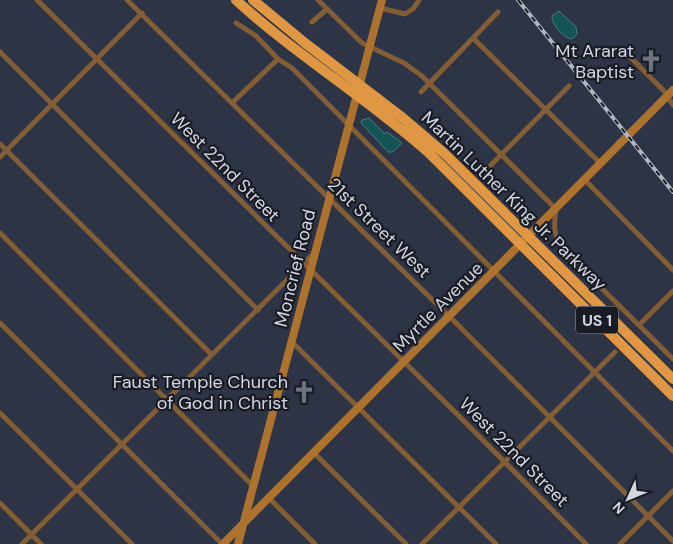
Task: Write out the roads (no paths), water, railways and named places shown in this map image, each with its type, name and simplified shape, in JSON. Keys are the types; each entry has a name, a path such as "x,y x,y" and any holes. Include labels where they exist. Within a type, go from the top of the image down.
{"highway":[{"name":"Martin Luther King Jr. Parkway","path":"236,0 264,24 358,90"},
{"name":"Martin Luther King Jr. Parkway","path":"252,0 358,90 526,240 673,379"},
{"path":"258,0 289,30"},
{"name":"Martin Luther King Jr. Parkway","path":"526,240 673,396"}],"main road":[{"name":"Moncrief Road","path":"238,544 291,341 307,267 314,254 381,4"},
{"name":"Myrtle Avenue","path":"222,544 670,93"}],"street":[{"name":"West 22nd Street","path":"37,0 586,544"},
{"name":"21st Street West","path":"127,0 449,316 673,541"},
{"path":"318,0 357,38 369,47 404,64 430,83 556,209 554,229 562,249 673,359"},
{"path":"381,4 405,14 419,0"},
{"path":"312,22 327,9"},
{"path":"421,92 498,12"},
{"path":"0,157 142,13"},
{"path":"236,24 256,36 278,59 292,68 673,451"},
{"path":"473,38 601,164"},
{"path":"623,50 670,93 673,105"},
{"path":"0,52 258,310"},
{"path":"232,103 278,59"},
{"path":"486,170 569,86"},
{"path":"0,144 212,355"},
{"path":"585,180 673,270"},
{"path":"0,233 253,486"},
{"path":"22,544 258,310 307,267"},
{"path":"639,325 673,291"},
{"path":"0,323 222,544"},
{"path":"291,341 496,544"},
{"path":"422,544 615,352"},
{"path":"0,413 132,544"},
{"path":"314,453 406,544"},
{"path":"620,544 673,491"},
{"path":"269,498 315,544"},
{"path":"0,504 41,544"}],"railway":[{"path":"518,0 673,192"}],"place":[{"name":"Mt Ararat Baptist","path":"651,61"},
{"name":"Faust Temple Church of God in Christ","path":"304,392"}]}
